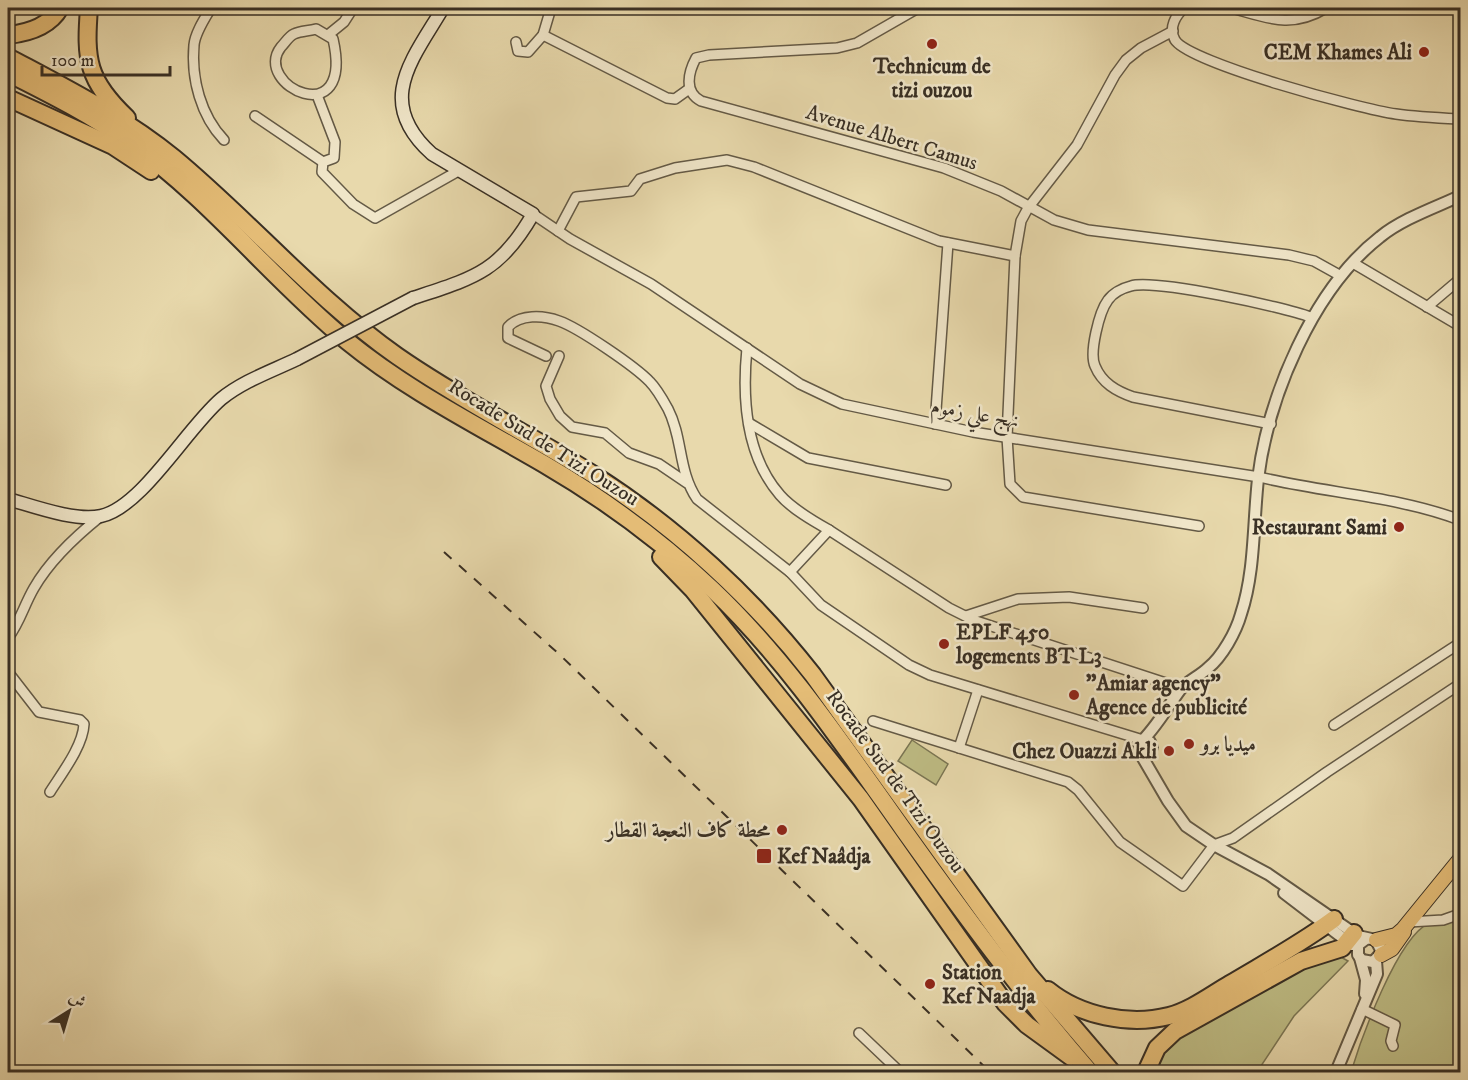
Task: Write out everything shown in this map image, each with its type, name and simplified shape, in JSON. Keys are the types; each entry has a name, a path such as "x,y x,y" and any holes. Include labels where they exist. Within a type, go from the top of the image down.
{"highway":[{"path":"8,35 23,33 43,25 56,15 60,8"},
{"path":"89,8 86,48 94,76 117,108 157,145"},
{"path":"8,57 76,94 157,145"},
{"name":"Rocade Sud de Tizi Ouzou","path":"8,73 65,103 132,144 205,207 271,272 368,357 437,403 546,466 612,509 688,567 732,608 762,641 868,780 994,955 1088,1070"},
{"path":"8,98 113,146 205,207"},
{"name":"Rocade Sud de Tizi Ouzou","path":"157,145 347,316 395,355 475,406 596,476 658,522 743,595 784,638 813,675 1029,975 1112,1072"},
{"path":"612,509 693,590 861,799 1005,1003 1027,1025 1088,1070"},
{"path":"1029,975 1072,1006 1102,1017 1142,1019 1170,1016 1199,1002 1331,922"},
{"path":"1146,1072 1157,1048 1175,1031 1294,964 1360,944"}],"main road":[{"path":"8,499 73,516 101,516 115,511 132,497 222,399 238,387 413,298 458,283 495,264 518,241 533,214 432,154 418,141 408,127 401,105 403,80 409,65 443,8"},
{"path":"1360,944 1396,935 1461,859"},
{"path":"1378,958 1392,949 1409,922"}],"street":[{"path":"211,8 194,44 195,74 198,94 212,128 224,140"},
{"path":"328,35 344,22 353,8"},
{"path":"516,42 518,51 524,54 543,35 551,8"},
{"path":"543,35 667,98 675,99 689,89 691,68 696,58 720,54 837,48 857,43 900,13 918,8"},
{"path":"1184,8 1175,16 1173,31 1175,40 1186,49 1303,91 1396,114 1461,119"},
{"path":"1232,8 1267,18 1291,21 1308,17 1326,8"},
{"path":"316,29 328,35 333,39 337,64 334,78 328,89 317,95 301,94 285,84 278,71 278,52 292,34 316,29"},
{"path":"1173,31 1141,48 1126,60 1115,75 1077,145 1028,208 1021,221 1015,256 1008,437 1010,484 1023,497 1198,526"},
{"name":"Avenue Albert Camus","path":"689,89 694,97 701,101 944,168 1001,191 1028,208 1054,220 1088,230 1289,255 1314,261 1341,276"},
{"path":"317,95 335,142 334,158 323,162"},
{"path":"255,116 323,162"},
{"path":"558,231 576,197 631,191 640,179 675,168 727,160 754,167 948,243 1015,256"},
{"path":"323,162 322,172 353,204 375,218 460,170"},
{"path":"1145,746 1181,688 1211,666 1241,615 1253,548 1258,477 1276,405 1310,317 1341,276 1380,236 1461,196"},
{"name":"نهج علي زموم","path":"533,214 558,231 651,284 800,384 842,404 1008,437 1258,477 1398,503 1461,520"},
{"path":"935,424 948,243"},
{"path":"1353,263 1461,326"},
{"path":"1427,307 1461,279"},
{"path":"1271,424 1133,397 1115,390 1099,373 1092,353 1102,312 1108,300 1121,289 1147,284 1288,308 1310,317"},
{"path":"546,356 508,338 508,327 514,320 534,317 558,321 622,360 651,382 669,410 687,483 697,499 790,572 821,606 909,665 930,675 1114,730 1145,746 1153,774 1168,801 1186,826 1214,845 1268,874 1360,944 1369,963 1378,958"},
{"path":"747,348 744,382 749,423 759,463 781,496 829,530 966,616 1181,688"},
{"path":"559,356 546,386 550,399 566,422 572,427 605,433 629,453 659,464 687,483"},
{"path":"749,423 808,458 946,485"},
{"path":"8,638 19,623 33,589 53,562 101,516"},
{"path":"790,572 829,530"},
{"path":"966,616 1018,599 1070,597 1143,608"},
{"path":"1334,724 1461,643"},
{"path":"8,672 39,712 80,720 84,724 74,750 50,792"},
{"path":"873,722 1068,782 1078,790 1120,842 1183,886 1214,845 1233,838 1327,772 1461,684"},
{"path":"959,748 978,690"},
{"path":"1409,922 1443,920 1461,914"},
{"path":"1336,1072 1377,974 1381,945 1360,944"},
{"path":"1360,944 1366,980 1364,1005"},
{"path":"1364,1005 1395,1025 1391,1041 1393,1046"},
{"path":"859,1033 900,1072"}],"shaded area":[{"path":"912,740 948,764 936,785 898,761"},
{"path":"1460,919 1460,1072 1351,1072 1382,991 1405,948 1417,932 1429,923"},
{"path":"1339,956 1348,961 1294,1016 1257,1072 1152,1072 1166,1043 1315,960"}],"railway":[{"path":"444,552 559,654 990,1072"}],"place":[{"name":"Technicum de tizi ouzou","path":"932,44"},
{"name":"CEM Khames Ali","path":"1424,52"},
{"name":"Restaurant Sami","path":"1399,527"},
{"name":"EPLF 450 logements BT L3","path":"944,644"},
{"name":"\"Amiar agency\" Agence de publicité","path":"1074,695"},
{"name":"ميديا برو","path":"1189,744"},
{"name":"Chez Ouazzi Akli","path":"1169,751"},
{"name":"محطة كاف النعجة القطار","path":"782,830"},
{"name":"Kef Naâdja","path":"764,856"},
{"name":"Station Kef Naadja","path":"930,984"}]}
